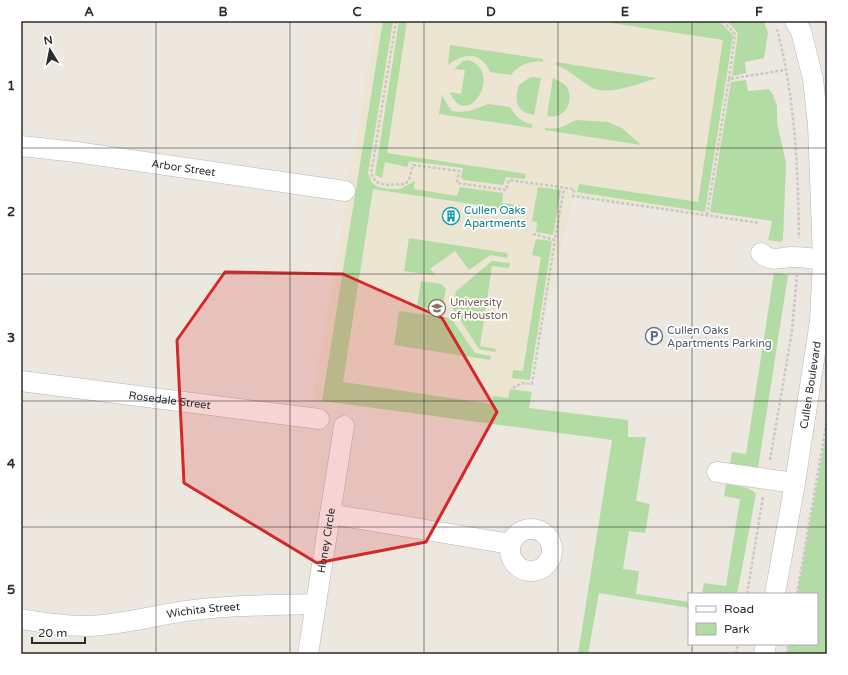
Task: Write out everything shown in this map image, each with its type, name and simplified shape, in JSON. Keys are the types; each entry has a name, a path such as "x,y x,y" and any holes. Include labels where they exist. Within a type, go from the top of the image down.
{"street":[{"name":"Cullen Boulevard","path":"775,593 795,483 820,321 823,259 818,124 813,80 800,24"},
{"name":"Arbor Street","path":"21,146 76,152 345,191"},
{"path":"758,253 767,249 782,251 791,257 823,259"},
{"name":"Rosedale Street","path":"21,381 319,419"},
{"name":"Honey Circle","path":"308,654 344,426"},
{"path":"717,472 795,483"},
{"path":"330,514 510,544"},
{"name":"Wichita Street","path":"21,619 46,624 88,626 132,621 193,610 260,605 316,604"}],"path":[{"path":"396,21 371,174 376,182 386,185 404,184 409,180 413,165 459,171 457,183 506,190 509,180 574,189 574,196 760,223"},
{"path":"707,215 735,34 723,21"},
{"path":"826,21 827,27"},
{"path":"776,27 786,70 796,138 799,238"},
{"path":"728,79 786,70"},
{"path":"512,388 522,383 532,384 564,188"},
{"path":"533,234 555,240"},
{"path":"769,464 792,331 797,276"},
{"path":"797,593 827,420"},
{"path":"747,593 763,500"}],"highlighted area":[{"path":"225,272 343,274 442,318 497,412 426,542 317,563 184,483 177,340"}],"shaded area":[{"name":"University of Houston","path":"376,21 734,21 745,33 726,217 574,196 516,427 313,398"}],"green space":[{"path":"383,21 393,21 368,173 372,183 378,187 400,189 415,181 414,189 457,196 460,187 503,193 502,203 520,205 519,211 373,189 343,382 491,404 493,396 508,398 510,389 532,392 529,408 628,420 628,437 646,437 636,501 650,504 645,533 629,531 623,569 639,571 636,594 688,602 688,608 599,593 588,654 578,654 612,440 322,401"},
{"path":"399,21 407,21 387,153 526,174 525,179 506,177 503,185 464,180 461,177 463,168 409,161 407,167 385,162 382,178 375,175"},
{"path":"598,21 719,21 733,35 705,212 577,192 579,184 698,202 723,40"},
{"path":"727,21 764,21 768,33 764,58 745,62 746,73 732,76 738,33"},
{"path":"450,45 543,59 543,62 525,64 517,68 511,75 490,72 482,60 472,56 460,58 448,65"},
{"path":"469,60 479,67 483,77 483,87 479,96 472,103 464,106 457,103 450,92 461,94 465,70 454,69 463,61"},
{"path":"556,62 657,78 616,90 600,90 593,88 556,65"},
{"path":"533,77 541,78 534,115 523,111 518,105 517,101 517,91 519,85"},
{"path":"553,78 565,85 569,91 570,99 565,111 559,115 551,117 547,116"},
{"path":"746,80 748,91 769,89 777,106 777,123 786,163 783,240 781,242 768,240 772,221 710,212 731,82"},
{"path":"442,94 452,111 470,111 488,104 510,107 519,118 532,124 532,128 439,114"},
{"path":"576,120 608,122 622,128 641,145 545,130 545,128 562,127"},
{"path":"538,187 561,190 553,235 536,232 537,222 532,221"},
{"path":"409,238 507,253 508,258 490,255 469,270 455,251 430,269 435,275 404,271"},
{"path":"536,239 552,241 530,380 512,378 513,370 523,371 541,257 532,255"},
{"path":"492,261 510,263 509,268 492,266 480,346 496,349 495,352 479,349 453,309 456,291"},
{"path":"774,273 788,275 758,468 730,464 732,452 746,454"},
{"path":"421,281 441,284 446,289 443,304 437,309 417,307"},
{"path":"399,311 451,318 475,353 491,356 490,360 394,345"},
{"path":"827,428 827,654 787,654 789,645 818,645 818,593 797,593"},
{"path":"726,484 750,489 756,494 737,593 702,593 704,583 726,586 740,499 724,496"}],"place":[{"name":"Cullen Oaks Apartments","path":"451,216"},
{"name":"University of Houston","path":"437,308"},
{"name":"Cullen Oaks Apartments Parking","path":"654,336"}]}
